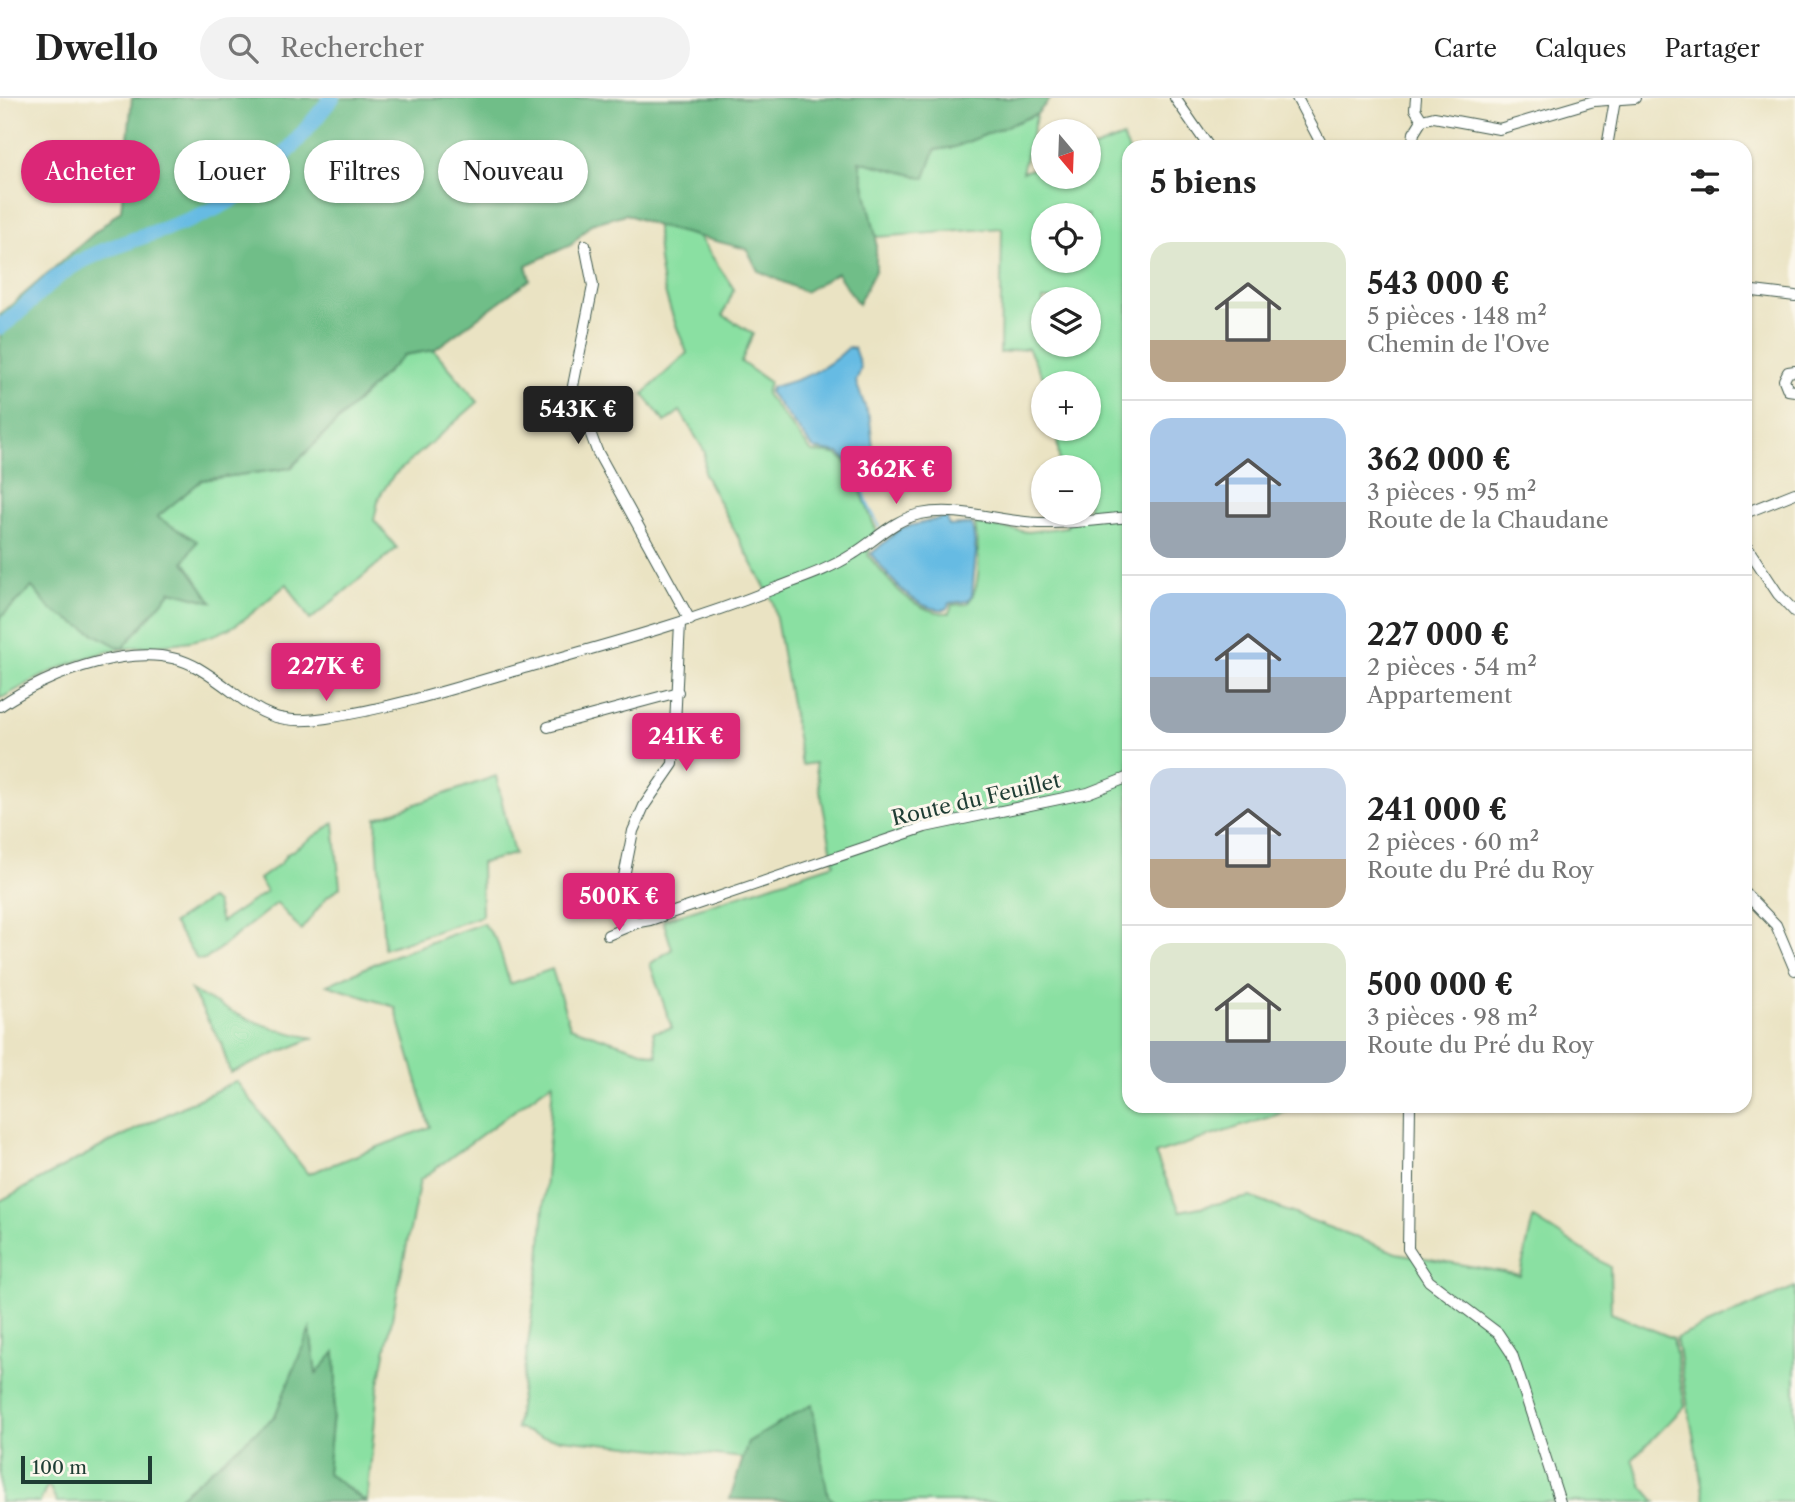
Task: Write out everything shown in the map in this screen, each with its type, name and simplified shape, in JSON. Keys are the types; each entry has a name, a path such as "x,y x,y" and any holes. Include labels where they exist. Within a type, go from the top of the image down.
{"street":[{"path":"1175,98 1204,140"},
{"path":"1297,98 1319,140"},
{"path":"1416,98 1415,109 1422,120"},
{"path":"1413,140 1422,120 1434,117 1499,129 1573,107 1635,98"},
{"path":"1608,140 1615,100"},
{"path":"585,245 593,286 573,386 597,450 685,622 673,764 637,819 620,910 624,919 639,922"},
{"path":"1752,291 1795,296"},
{"path":"1795,371 1788,372 1784,380 1787,390 1795,391"},
{"path":"1752,510 1795,493"},
{"path":"0,706 41,682 65,673 146,654 183,660 259,711 279,719 302,721 370,710 685,622 831,565 852,555 890,526 918,514 952,511 1038,523 1122,517"},
{"path":"1752,554 1795,612"},
{"path":"548,727 678,692"},
{"name":"Route du Feuillet","path":"620,910 608,934 925,827 1088,793 1122,780"},
{"path":"1752,900 1776,926 1795,970"},
{"path":"1410,1113 1408,1249 1429,1281 1498,1333 1512,1354 1560,1502"}],"green space":[{"path":"132,98 1051,98 1037,114 955,147 935,150 925,178 859,161 876,237 876,269 858,304 837,273 805,292 758,271 747,249 657,226 626,214 591,224 571,245 526,265 530,279 434,350 404,355 290,468 202,480 157,517 197,541 184,562 212,602 171,591 122,649 50,609 32,587 0,618 0,315 121,210 122,203 160,203 160,140 128,140"},
{"path":"1037,114 1036,119 1031,119 1031,137 1022,172 1031,169 1031,189 1101,189 1101,145 1123,137 1124,140 1122,140 1122,1113 1282,1113 1155,1154 1180,1211 1250,1197 1397,1253 1520,1275 1533,1218 1610,1267 1611,1313 1673,1338 1685,1406 1633,1459 1642,1486 1656,1502 836,1502 749,1442 744,1458 542,1437 516,1428 540,1260 553,1082 420,1180 378,1388 367,1502 327,1473 336,1384 335,1353 316,1375 310,1331 275,1416 173,1502 57,1502 48,1484 40,1502 0,1502 0,1201 108,1143 236,1081 308,1174 430,1127 395,1007 327,985 385,959 483,923 497,941 510,984 552,969 570,1027 657,1056 653,1032 672,1028 650,964 672,949 663,920 834,864 815,763 802,765 773,602 704,474 705,452 680,411 665,422 643,394 687,353 665,291 659,261 657,226 699,237 734,289 723,315 753,334 741,362 769,382 766,394 812,452 830,453 846,462 856,479 876,529 868,555 893,585 913,602 936,612 949,613 952,605 967,604 978,577 975,524 1028,532 1067,525 1101,525 1101,455 1059,455 1057,441 1101,441 1101,371 1040,371 1033,357 1101,357 1101,287 1031,287 1031,354 1028,348 1000,353 1002,228 876,237 859,161 891,167 935,150 955,147"},
{"path":"434,350 478,402 393,476 379,497 374,520 397,548 310,620 287,584 250,615 224,631 196,640 91,656 0,699 0,618 32,586 50,609 122,649 171,591 211,601 156,518 202,480 291,468 404,355"},
{"path":"496,776 514,854 481,863 482,916 384,949 376,818"},
{"path":"334,823 340,887 327,897 301,930 277,903 205,960 197,959 173,923 210,899 216,903 221,922 266,892 259,879 281,863 286,855"},
{"path":"191,990 250,1020 313,1038 230,1073 221,1043"},
{"path":"1795,1287 1795,1502 1705,1502 1676,1338"},
{"path":"310,1329 316,1374 335,1352 336,1384 327,1473 365,1502 173,1502 275,1416"},
{"path":"812,1404 828,1496 836,1502 730,1499 748,1442"}],"water":[{"path":"848,348 854,348 861,368 856,382 870,420 873,447 863,469 858,470 839,453 814,449 769,392 772,387 822,368"},
{"path":"947,517 949,526 972,524 976,552 972,595 968,601 950,603 946,609 935,609 904,591 871,554 901,528"}],"waterway":[{"path":"0,327 57,277 78,263 213,210 246,190 274,166 332,98"},
{"path":"858,470 868,505 879,526"}]}
